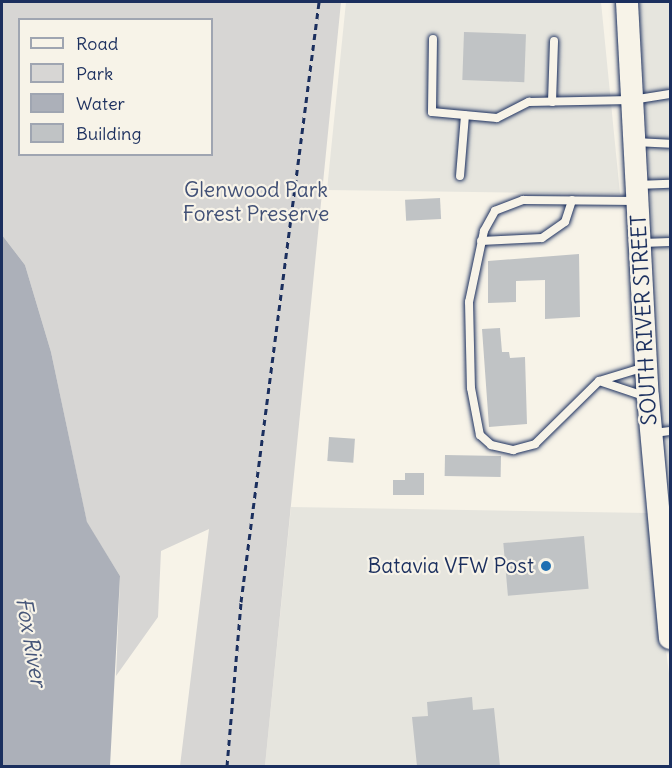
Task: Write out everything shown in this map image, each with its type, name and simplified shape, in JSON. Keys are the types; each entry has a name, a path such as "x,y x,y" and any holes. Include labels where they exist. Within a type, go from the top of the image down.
{"main road":[{"name":"SOUTH RIVER STREET","path":"627,2 648,397 660,432 670,638"}],"lane":[{"path":"433,39 432,112 497,118 529,102 632,100 670,94"},
{"path":"552,102 554,41"},
{"path":"460,176 465,115"},
{"path":"634,142 670,144"},
{"path":"646,367 599,381 535,444 513,450 491,446 480,435 471,388 469,302 481,241 495,211 507,203 572,200 636,193 670,184"},
{"path":"481,241 542,238 564,222 572,200"},
{"path":"639,243 670,242"},
{"path":"599,381 648,397"}],"path":[{"path":"227,766 241,602 320,2"}],"shaded area":[{"path":"346,2 601,2 620,194 327,190"},
{"path":"639,2 670,2 670,488 658,320"},
{"path":"291,507 648,513 670,681 670,766 265,766"}],"green space":[{"name":"Glenwood Park Forest Preserve","path":"2,2 341,2 265,766 180,766 209,529 161,551 158,617 116,676 120,576 87,523 51,352 25,265 2,235"}],"water":[{"name":"Fox River","path":"2,235 25,265 51,352 87,522 120,576 110,766 2,766"}],"building":[{"path":"464,32 526,34 524,82 462,80"},
{"path":"440,198 441,219 406,221 405,200"},
{"path":"579,254 580,317 545,319 545,280 516,281 516,302 488,303 488,261"},
{"path":"500,328 502,352 509,352 510,358 525,357 527,424 489,427 482,329"},
{"path":"329,437 355,439 353,463 327,461"},
{"path":"445,455 501,456 501,477 445,476"},
{"path":"405,473 424,473 424,495 393,495 393,480 405,480"},
{"name":"Batavia VFW Post","path":"584,536 589,589 508,596 503,543"},
{"path":"472,697 473,710 494,708 500,766 417,766 412,717 428,716 427,702"}],"place":[{"name":"Batavia VFW Post","path":"546,566"}]}
